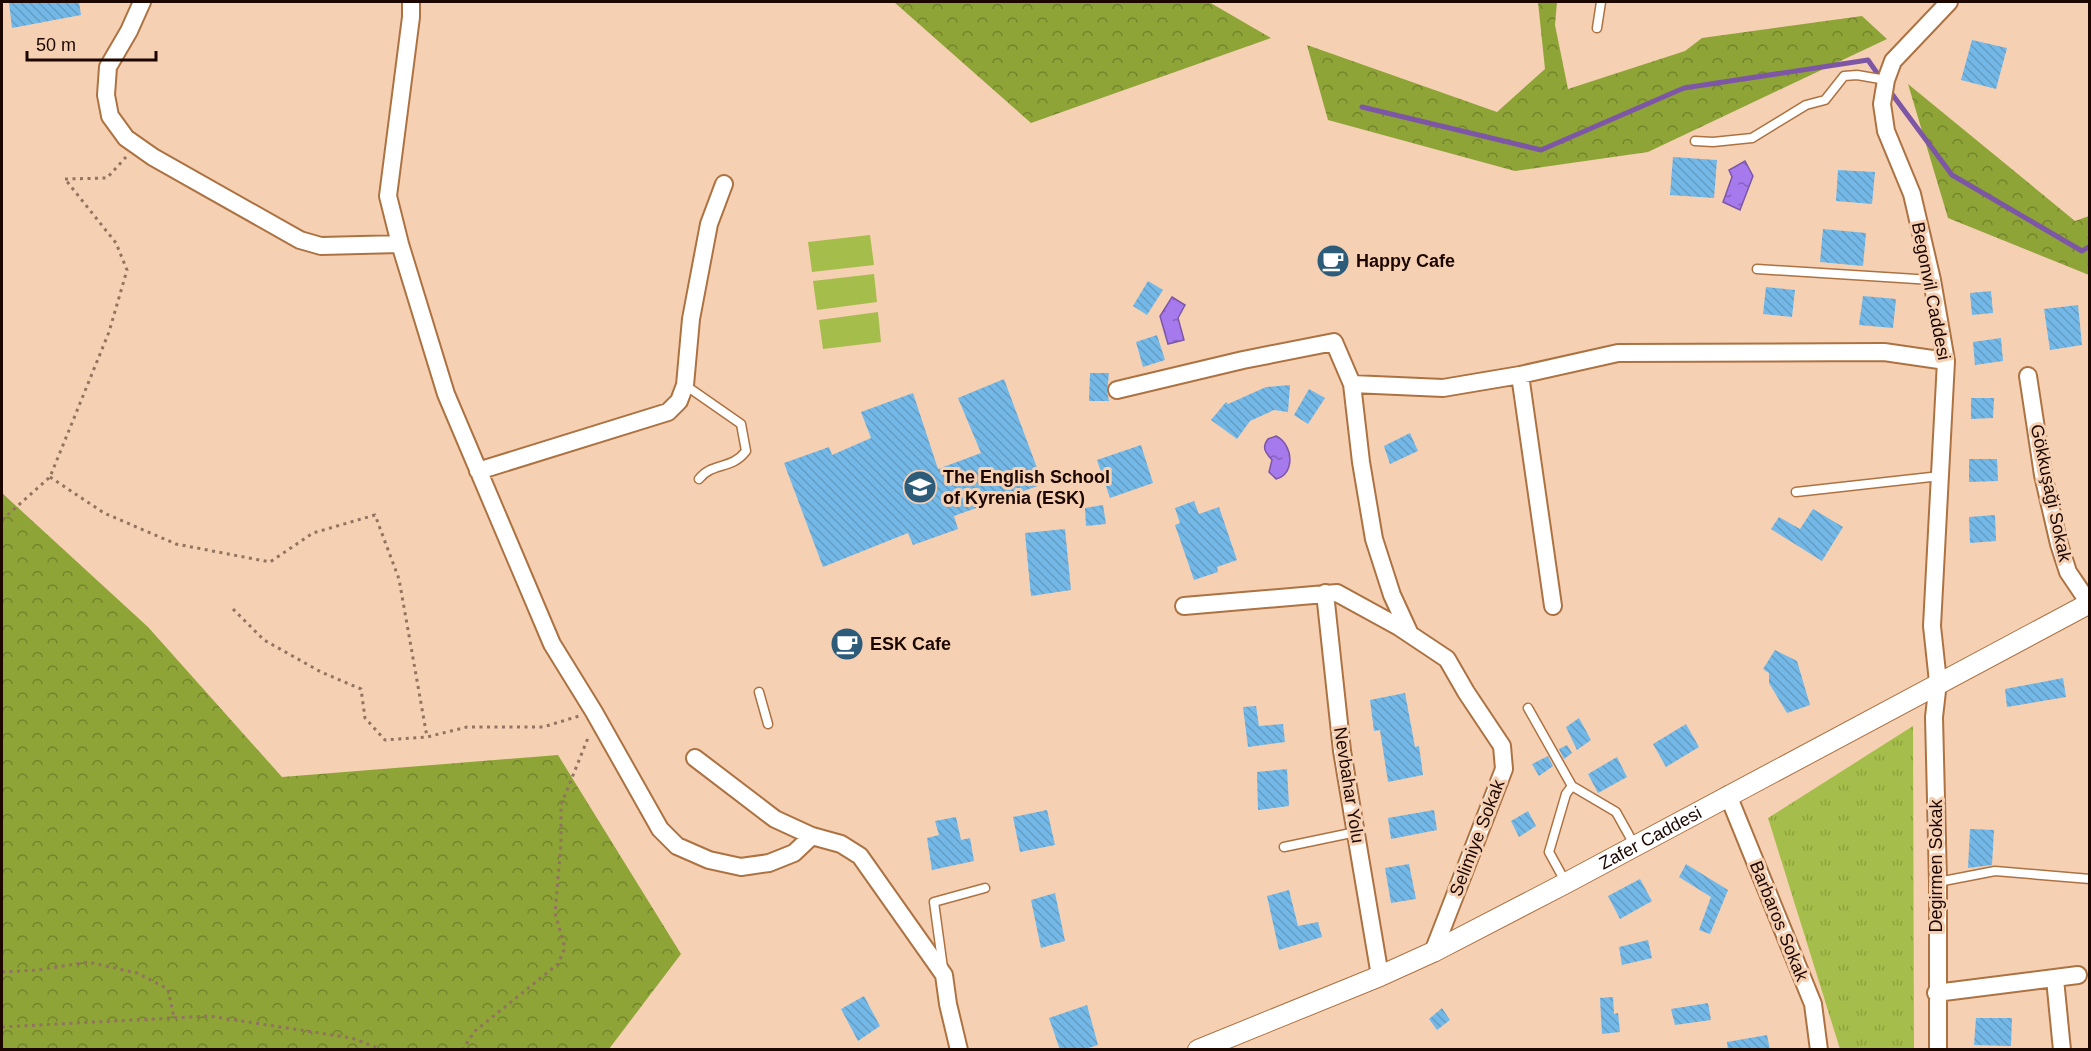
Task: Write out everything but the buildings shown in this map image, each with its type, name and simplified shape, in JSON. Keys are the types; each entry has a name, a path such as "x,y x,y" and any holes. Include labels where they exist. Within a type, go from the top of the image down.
{"street":[{"path":"142,2 108,68 106,95 111,116 126,138 153,158 300,240 321,246 400,244"},
{"path":"411,2 388,196 400,244 446,394 552,644 594,712 660,829 677,846 709,860 741,867 769,863 794,853 812,836"},
{"name":"Begonvil Caddesi","path":"1938,682 1932,626 1946,361 1932,280 1912,194 1886,131 1882,104 1886,80 1893,61 1949,2"},
{"path":"478,471 668,412 679,401 685,385 691,320 709,224 724,184"},
{"path":"1117,390 1243,360 1334,342 1352,384 1360,462 1374,539 1392,595 1411,634"},
{"path":"1352,384 1443,388 1520,375 1618,353 1884,352 1946,361"},
{"path":"1520,375 1553,606"},
{"name":"Gökkuşaği Sokak","path":"2028,376 2043,475 2059,544 2068,572 2089,603"},
{"name":"Nevbahar Yolu","path":"1325,593 1342,751 1380,976"},
{"name":"Selimiye Sokak","path":"1184,606 1337,593 1411,634 1447,659 1502,746 1504,769 1433,952"},
{"name":"Zafer Caddesi","path":"1198,1050 1433,952 1566,884 1938,682 2089,603"},
{"name":"Degirmen Sokak","path":"1938,682 1934,717 1938,882 1936,993 1938,1050"},
{"path":"695,758 775,819 812,836 841,844 860,856 944,975 959,1050"},
{"name":"Barbaros Sokak","path":"1728,795 1813,1004 1819,1050"},
{"path":"1936,993 2078,975"},
{"path":"2055,979 2062,1050"}],"lane":[{"path":"1597,28 1600,2"},
{"path":"1695,141 1713,142 1752,138 1806,105 1825,100 1844,76 1857,75 1886,80"},
{"path":"1757,269 1932,280"},
{"path":"685,385 741,424 744,436 746,451 739,460 705,472 699,479"},
{"path":"1796,492 1940,476"},
{"path":"759,692 768,724"},
{"path":"1528,708 1572,786 1616,812 1635,847"},
{"path":"1566,884 1549,852 1566,794 1572,786"},
{"path":"1284,847 1356,832"},
{"path":"1938,882 1995,871 2090,879"},
{"path":"944,975 934,902 985,888"}],"path":[{"path":"2,520 50,477 109,332 127,270 117,243 65,179 107,178 137,146"},
{"path":"50,477 104,513 176,544 270,562 313,533 375,515 399,579 426,737"},
{"path":"233,609 264,640 321,672 360,689 365,718 386,740 426,737 467,727 543,727 594,712 588,743 561,805 561,844 555,913 566,948 558,964 475,1031 462,1050"},
{"path":"2,972 38,970 88,962 137,973 168,989 174,1018"},
{"path":"2,1028 209,1016 352,1038 383,1050"}],"green space":[{"path":"894,2 1209,2 1271,38 1031,123"},
{"path":"1538,2 1557,2 1555,25 1568,89 1685,51 1702,38 1862,16 1887,39 1648,152 1515,171 1328,120 1307,45 1497,112 1545,69"},
{"path":"1908,84 2075,221 2089,216 2089,275 1948,218"},
{"path":"870,235 874,265 812,272 808,242"},
{"path":"874,274 877,302 817,310 813,281"},
{"path":"878,312 881,342 823,349 819,320"},
{"path":"2,493 148,627 282,777 558,755 681,954 609,1049 2,1049"},
{"path":"1913,726 1914,1049 1840,1049 1768,818"}],"water":[{"path":"1745,161 1753,176 1740,210 1723,202 1732,177 1729,170"},
{"path":"1172,297 1185,305 1178,318 1184,340 1168,344 1160,316"},
{"path":"1276,436 1286,445 1290,459 1287,471 1276,479 1269,472 1272,460 1265,448 1268,439"}],"waterway":[{"path":"1362,107 1541,150 1684,88 1868,60 1882,80"},
{"path":"1889,90 1952,175 2082,251 2090,246"}],"place":[{"name":"Happy Cafe","path":"1333,261"},
{"name":"The English School of Kyrenia (ESK)","path":"920,487"},
{"name":"ESK Cafe","path":"847,644"}]}
